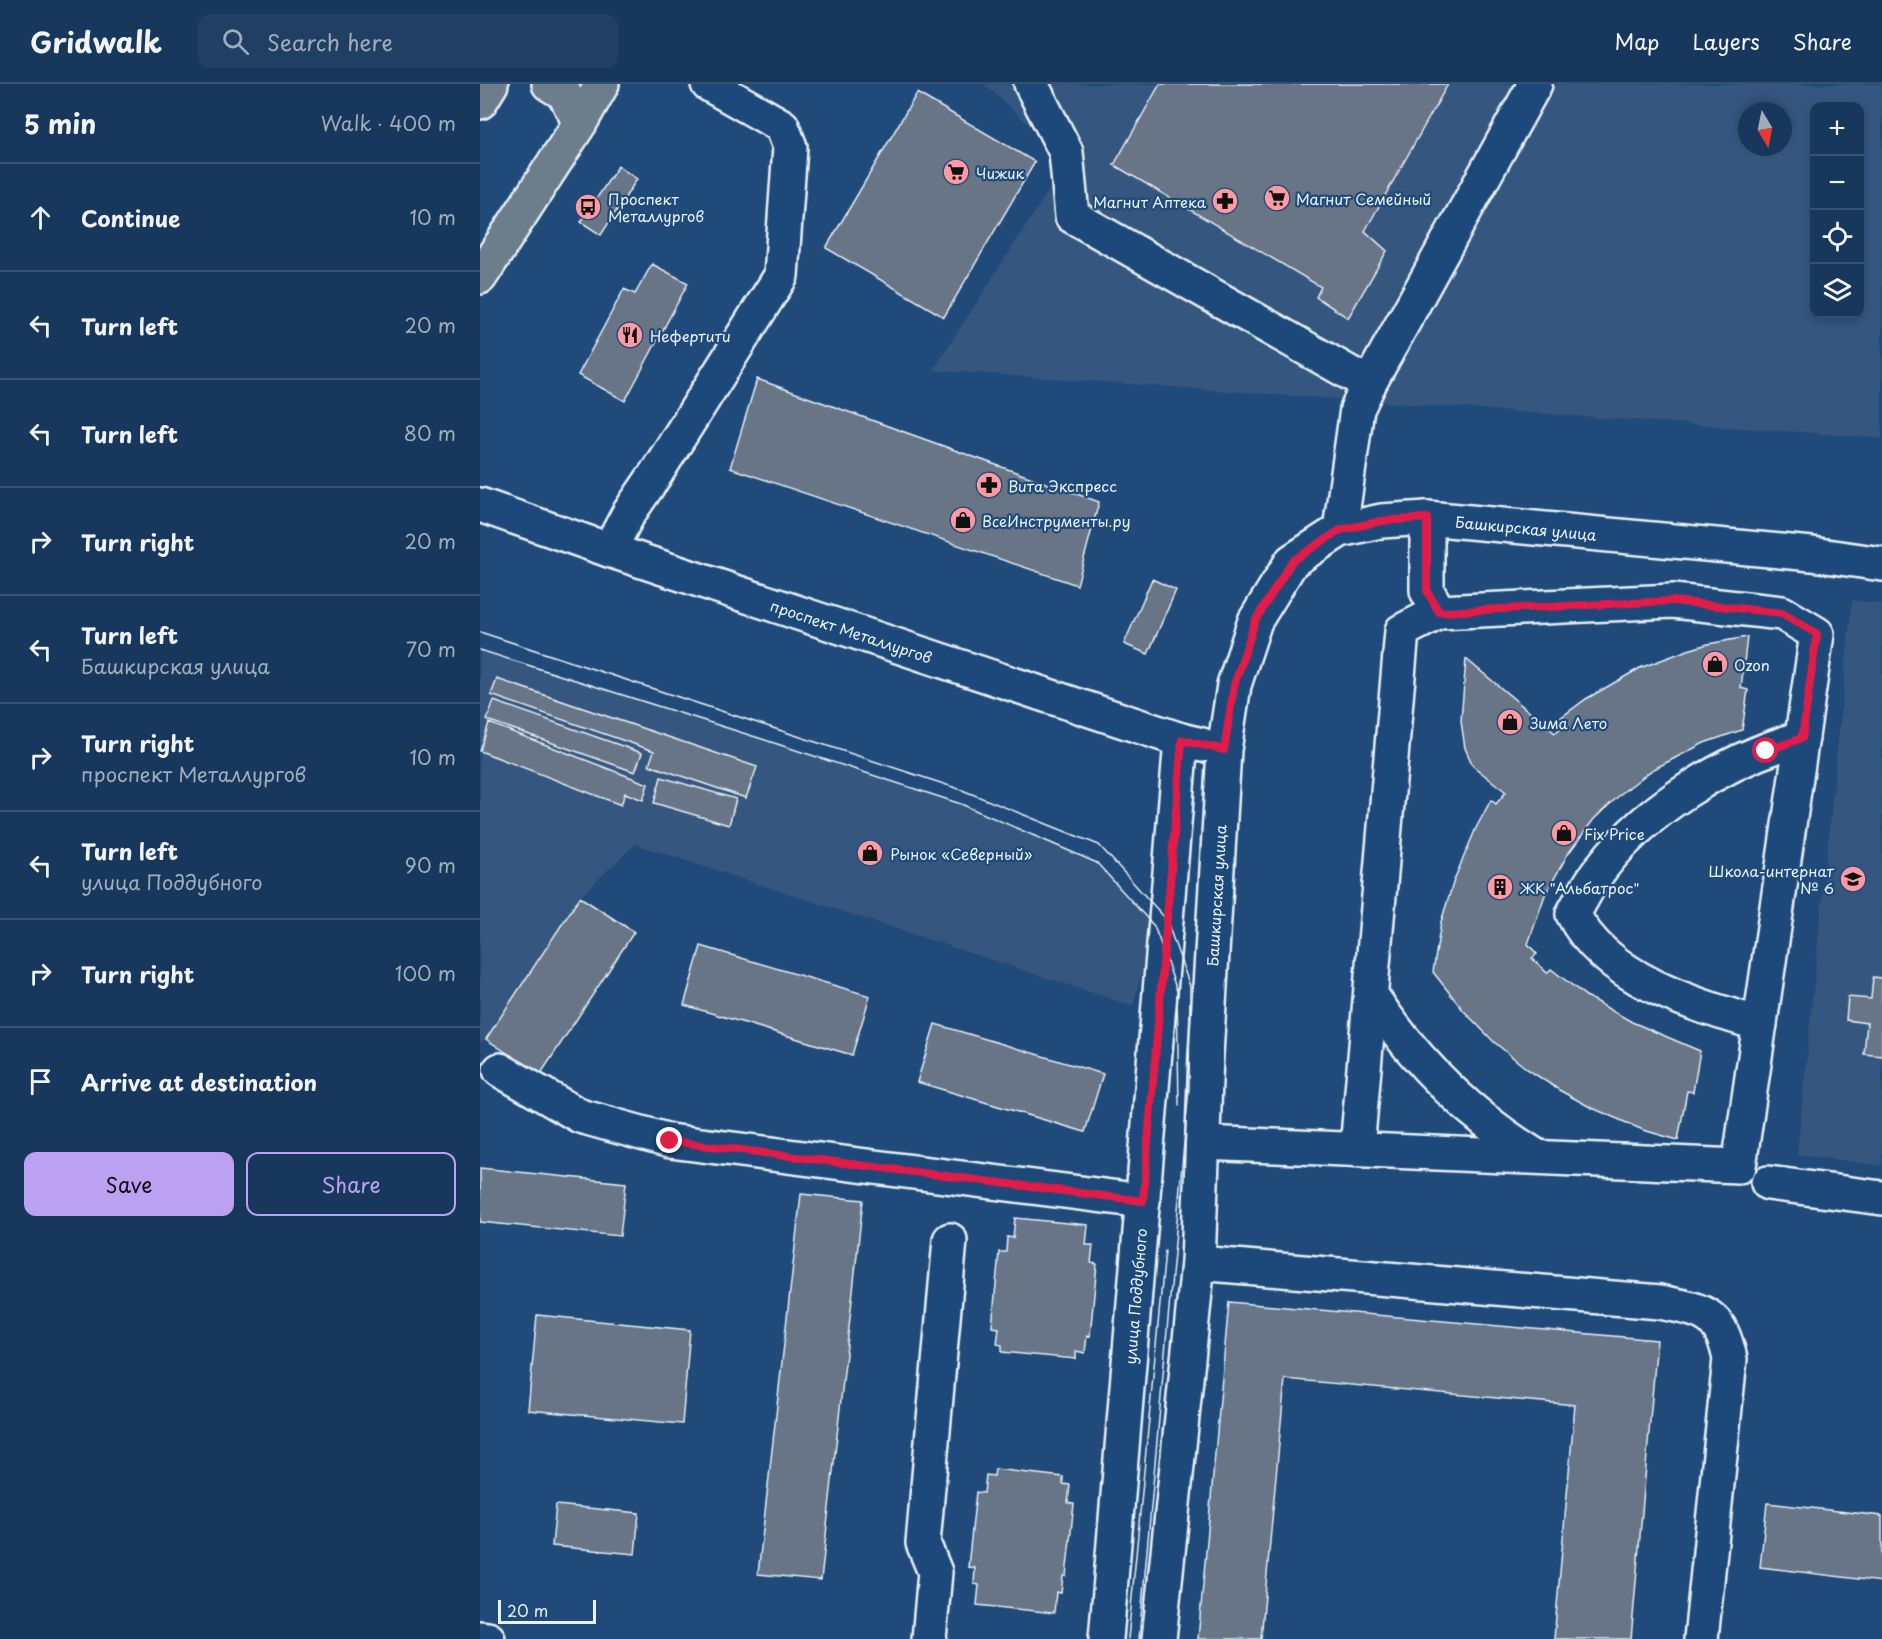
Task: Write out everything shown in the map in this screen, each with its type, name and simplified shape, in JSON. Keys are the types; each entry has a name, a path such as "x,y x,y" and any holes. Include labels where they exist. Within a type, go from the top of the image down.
{"highway":[{"path":"480,102 491,84"},
{"path":"549,84 564,93 580,123"},
{"path":"480,278 580,123 602,84"}],"street":[{"path":"609,549 629,513 781,276 790,147 782,126 708,84"},
{"path":"1031,84 1066,152 1072,216 1369,384"},
{"path":"1340,530 1357,409 1535,84"},
{"name":"проспект Металлургов","path":"480,505 1182,740 1224,750"},
{"path":"1427,518 1427,591 1439,612"},
{"name":"Башкирская улица","path":"1203,1143 1224,750 1234,686 1255,621 1292,561 1340,530 1381,521 1427,518 1800,553 1882,564"},
{"path":"1159,1639 1198,1263 1203,1143 1739,1166 1817,634 1782,613 1673,601 1439,612 1402,631 1357,1149"},
{"path":"1760,1024 1713,1011 1677,997 1639,978 1624,969 1592,942 1573,914 1595,877 1621,846 1650,818 1712,776 1766,751 1802,738"},
{"name":"улица Поддубного","path":"1106,1639 1182,740"},
{"path":"1371,995 1410,1049 1454,1094 1536,1156"},
{"path":"500,1070 580,1116 670,1141 1143,1201"},
{"path":"1768,1183 1882,1198"},
{"path":"929,1639 935,1572 922,1543 950,1240"},
{"path":"1198,1263 1660,1302 1706,1314 1720,1327 1726,1339 1730,1359 1701,1639"},
{"path":"480,1638 488,1639"}],"shaded area":[{"path":"984,84 1882,84 1882,438 933,370 1058,176 1053,147"},
{"name":"Школа-интернат № 6","path":"1852,600 1882,604 1882,1166 1797,1154"},
{"name":"Рынок «Северный»","path":"480,650 961,804 1097,863 1154,926 1133,1006 635,844 580,897 486,1039 480,1043"}],"building":[{"name":"Магнит Семейный","path":"1160,84 1448,84 1365,231 1387,251 1348,318 1316,297 1321,287 1114,165"},
{"path":"917,93 1035,162 944,317 826,248"},
{"path":"618,166 637,179 601,235 581,222"},
{"name":"Нефертити","path":"652,264 688,283 625,401 578,375 624,289 635,294"},
{"path":"757,379 1099,502 1077,585 730,468"},
{"path":"1152,579 1176,590 1148,654 1124,644"},
{"name":"ЖК \"Альбатрос\"","path":"1747,637 1741,688 1748,690 1742,730 1704,743 1652,770 1623,792 1594,819 1568,854 1545,895 1528,944 1537,954 1532,958 1547,973 1551,969 1586,996 1632,1022 1700,1051 1693,1092 1687,1091 1678,1140 1643,1130 1590,1107 1527,1069 1494,1042 1463,1010 1433,972 1441,922 1454,880 1476,828 1491,800 1496,804 1506,792 1473,766 1465,748 1461,721 1466,659 1555,733 1564,725 1559,719 1586,699 1640,668 1708,644"},
{"path":"497,679 757,767 746,798 649,765 654,751 491,695"},
{"path":"494,701 642,753 635,772 487,720"},
{"path":"489,723 648,784 643,800 625,793 621,805 480,751"},
{"path":"661,777 736,799 729,825 654,803"},
{"path":"580,897 634,932 540,1075 486,1039"},
{"path":"701,946 870,996 852,1055 684,1005"},
{"path":"1873,977 1882,978 1882,1056 1864,1054 1867,1023 1846,1020 1848,997 1871,999"},
{"path":"935,1024 1103,1074 1085,1132 917,1082"},
{"path":"480,1168 626,1183 620,1236 480,1222"},
{"path":"801,1194 863,1200 821,1580 758,1574"},
{"path":"1015,1218 1088,1225 1086,1245 1093,1245 1091,1263 1097,1264 1090,1336 1087,1335 1085,1353 1076,1351 1076,1359 1002,1352 1002,1345 997,1344 999,1328 992,1327 999,1252 1006,1252 1007,1237 1013,1238"},
{"path":"1229,1302 1657,1340 1631,1639 1554,1639 1575,1405 1285,1379 1261,1639 1198,1639"},
{"path":"537,1315 690,1330 682,1424 528,1410"},
{"path":"995,1469 1063,1477 1063,1484 1070,1485 1068,1503 1074,1504 1066,1576 1063,1576 1061,1593 1056,1592 1054,1613 977,1605 979,1585 974,1584 975,1568 968,1567 976,1492 984,1493 986,1475 994,1476"},
{"path":"1767,1503 1882,1516 1882,1582 1760,1567"},
{"path":"556,1505 639,1513 635,1554 552,1546"}],"tram line":[{"path":"480,632 962,790 1099,845 1166,919 1190,986 1189,1088 1139,1639"},
{"path":"480,650 961,804 1097,863 1154,926 1177,991 1179,1105"},
{"path":"1128,1639 1165,1251"}],"place":[{"name":"Чижик","path":"956,172"},
{"name":"Магнит Семейный","path":"1277,198"},
{"name":"Магнит Аптека","path":"1225,201"},
{"name":"Проспект Металлургов","path":"588,207"},
{"name":"Нефертити","path":"630,335"},
{"name":"Вита Экспресс","path":"989,485"},
{"name":"ВсеИнструменты.ру","path":"963,520"},
{"name":"Ozon","path":"1715,664"},
{"name":"Зима Лето","path":"1510,722"},
{"name":"Fix Price","path":"1564,833"},
{"name":"Рынок «Северный»","path":"870,853"},
{"name":"Школа-интернат № 6","path":"1853,879"},
{"name":"ЖК \"Альбатрос\"","path":"1500,887"}],"route":[{"path":"670,1141 1143,1201 1182,740 1224,750 1234,686 1255,621 1292,561 1340,530 1381,521 1427,518 1427,591 1439,612 1673,601 1782,613 1817,634 1802,738 1766,751"}]}
